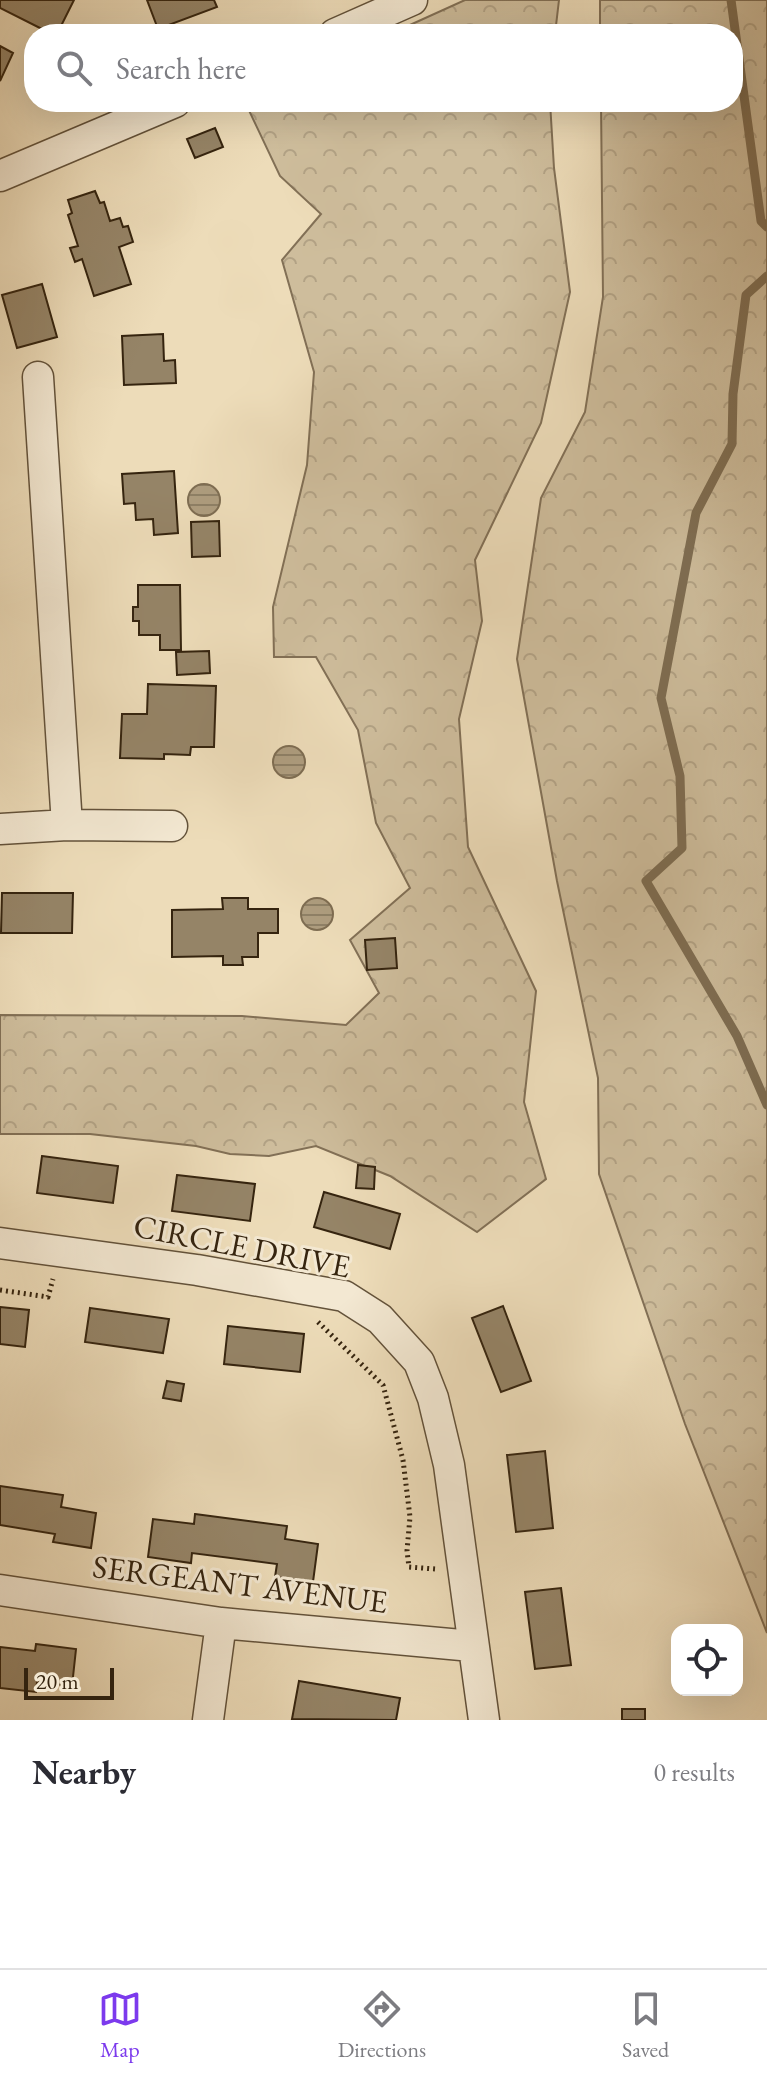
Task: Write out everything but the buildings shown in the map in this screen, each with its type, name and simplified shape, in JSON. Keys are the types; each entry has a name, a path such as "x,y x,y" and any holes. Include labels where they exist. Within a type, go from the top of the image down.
{"street":[{"path":"358,24 412,0"},
{"path":"0,176 151,112"},
{"path":"38,377 67,825"},
{"path":"0,829 67,825 172,826"},
{"name":"CIRCLE DRIVE","path":"0,1243 197,1270 344,1296 380,1319 419,1362 433,1398 449,1465 484,1720"},
{"name":"SERGEANT AVENUE","path":"0,1590 221,1623 472,1646"},
{"path":"208,1720 221,1623"}],"path":[{"path":"0,1290 48,1297 54,1275"},
{"path":"310,1315 383,1385 403,1460 410,1517 409,1567 434,1568 445,1576"}],"green space":[{"path":"465,0 559,0 556,24 412,24"},
{"path":"600,0 767,0 767,1633 685,1424 599,1174 598,1078 557,881 517,659 541,498 585,412 603,297 601,112 743,112 743,24 600,24"},
{"path":"250,112 551,112 554,168 570,292 541,423 475,560 482,621 459,719 468,847 536,991 524,1102 546,1179 477,1232 390,1176 316,1146 269,1156 230,1154 196,1146 90,1134 0,1134 0,1015 242,1016 346,1025 379,993 350,940 410,888 376,823 358,730 316,657 274,657 273,607 307,465 314,372 282,260 321,214 280,176"}],"shaded area":[{"path":"204,484 216,488 220,500 216,512 204,516 192,512 188,500 192,488"},
{"path":"289,746 301,750 305,762 301,774 289,778 277,774 273,762 277,750"},
{"path":"317,898 329,902 333,914 329,926 317,930 305,926 301,914 305,902"}],"waterway":[{"path":"731,0 734,24"},
{"path":"743,88 761,221 767,227"},
{"path":"767,276 746,295 733,394 732,444 696,513 661,698 680,776 682,848 646,881 737,1036 767,1105"}]}
